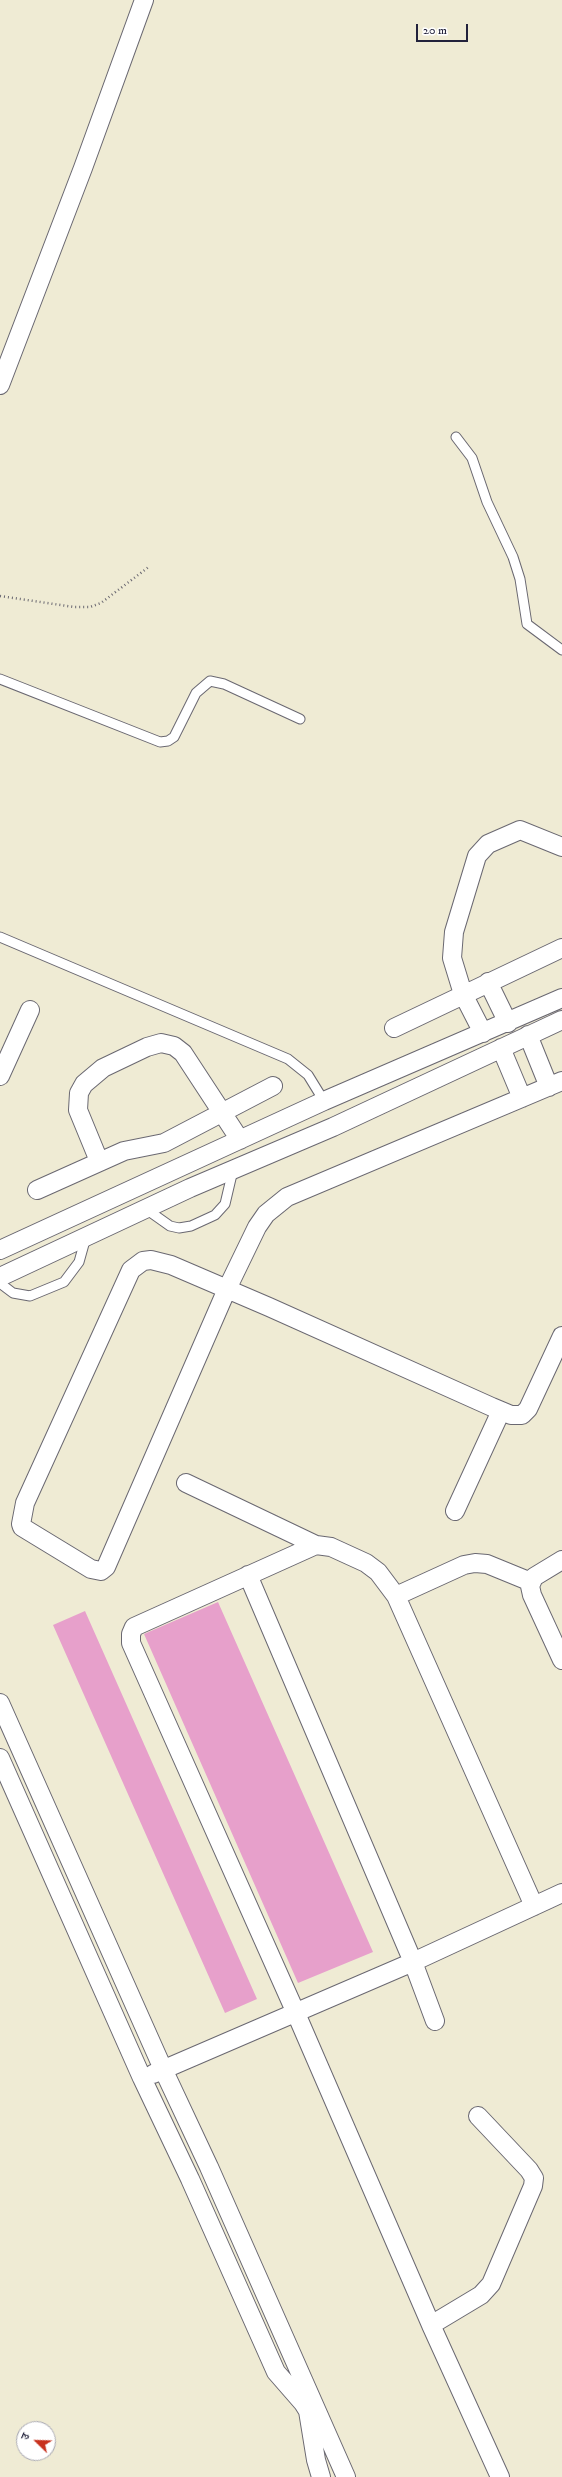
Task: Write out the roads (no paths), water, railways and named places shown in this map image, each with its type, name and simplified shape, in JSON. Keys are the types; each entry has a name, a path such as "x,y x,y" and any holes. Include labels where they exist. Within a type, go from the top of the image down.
{"street":[{"path":"0,385 83,168 144,0"},
{"path":"483,1033 463,994 452,958 454,932 477,856 488,844 520,830 562,847"},
{"path":"394,1028 562,948"},
{"path":"488,982 508,1023"},
{"path":"0,1250 324,1101 508,1023 562,998"},
{"path":"0,1076 30,1010"},
{"path":"0,1277 146,1209 333,1127 562,1020"},
{"path":"528,1035 555,1084 287,1197 274,1205 257,1227 227,1290 106,1567 101,1571 91,1569 22,1527 20,1520 26,1503 131,1270 136,1264 151,1260 171,1265 227,1290 501,1411 517,1416 525,1414 562,1336"},
{"path":"99,1161 78,1110 79,1093 90,1076 147,1047 161,1043 168,1044 183,1053 240,1140"},
{"path":"501,1048 522,1098"},
{"path":"37,1190 99,1161 128,1150 164,1143 273,1086"},
{"path":"324,1101 333,1127"},
{"path":"455,1511 501,1411"},
{"path":"186,1483 316,1545 330,1547 366,1563 385,1579 396,1596 534,1906"},
{"path":"316,1545 137,1624 131,1636 131,1643 295,2011 431,2325 500,2477"},
{"path":"562,1560 534,1577 531,1582 532,1595 562,1660"},
{"path":"396,1596 455,1569 475,1563 487,1564 531,1582"},
{"path":"248,1575 413,1962 435,2021"},
{"path":"0,1703 163,2069 209,2167 307,2401 346,2477"},
{"path":"0,1758 142,2078 190,2179 276,2372 307,2401 316,2460 321,2477"},
{"path":"142,2078 295,2011 413,1962 562,1893"},
{"path":"431,2325 481,2295 491,2284 533,2186 534,2178 529,2170 478,2116"},
{"path":"190,2179 209,2167"}],"lane":[{"path":"456,437 472,458 487,502 513,558 520,579 527,624 562,650"},
{"path":"0,679 160,742 168,741 174,737 196,693 210,681 224,684 300,719"},
{"path":"0,937 288,1059 308,1075 324,1101"},
{"path":"146,1209 170,1226 179,1228 191,1226 215,1215 225,1204 233,1170"},
{"path":"0,1284 13,1293 30,1296 64,1282 79,1262 86,1237"}]}
